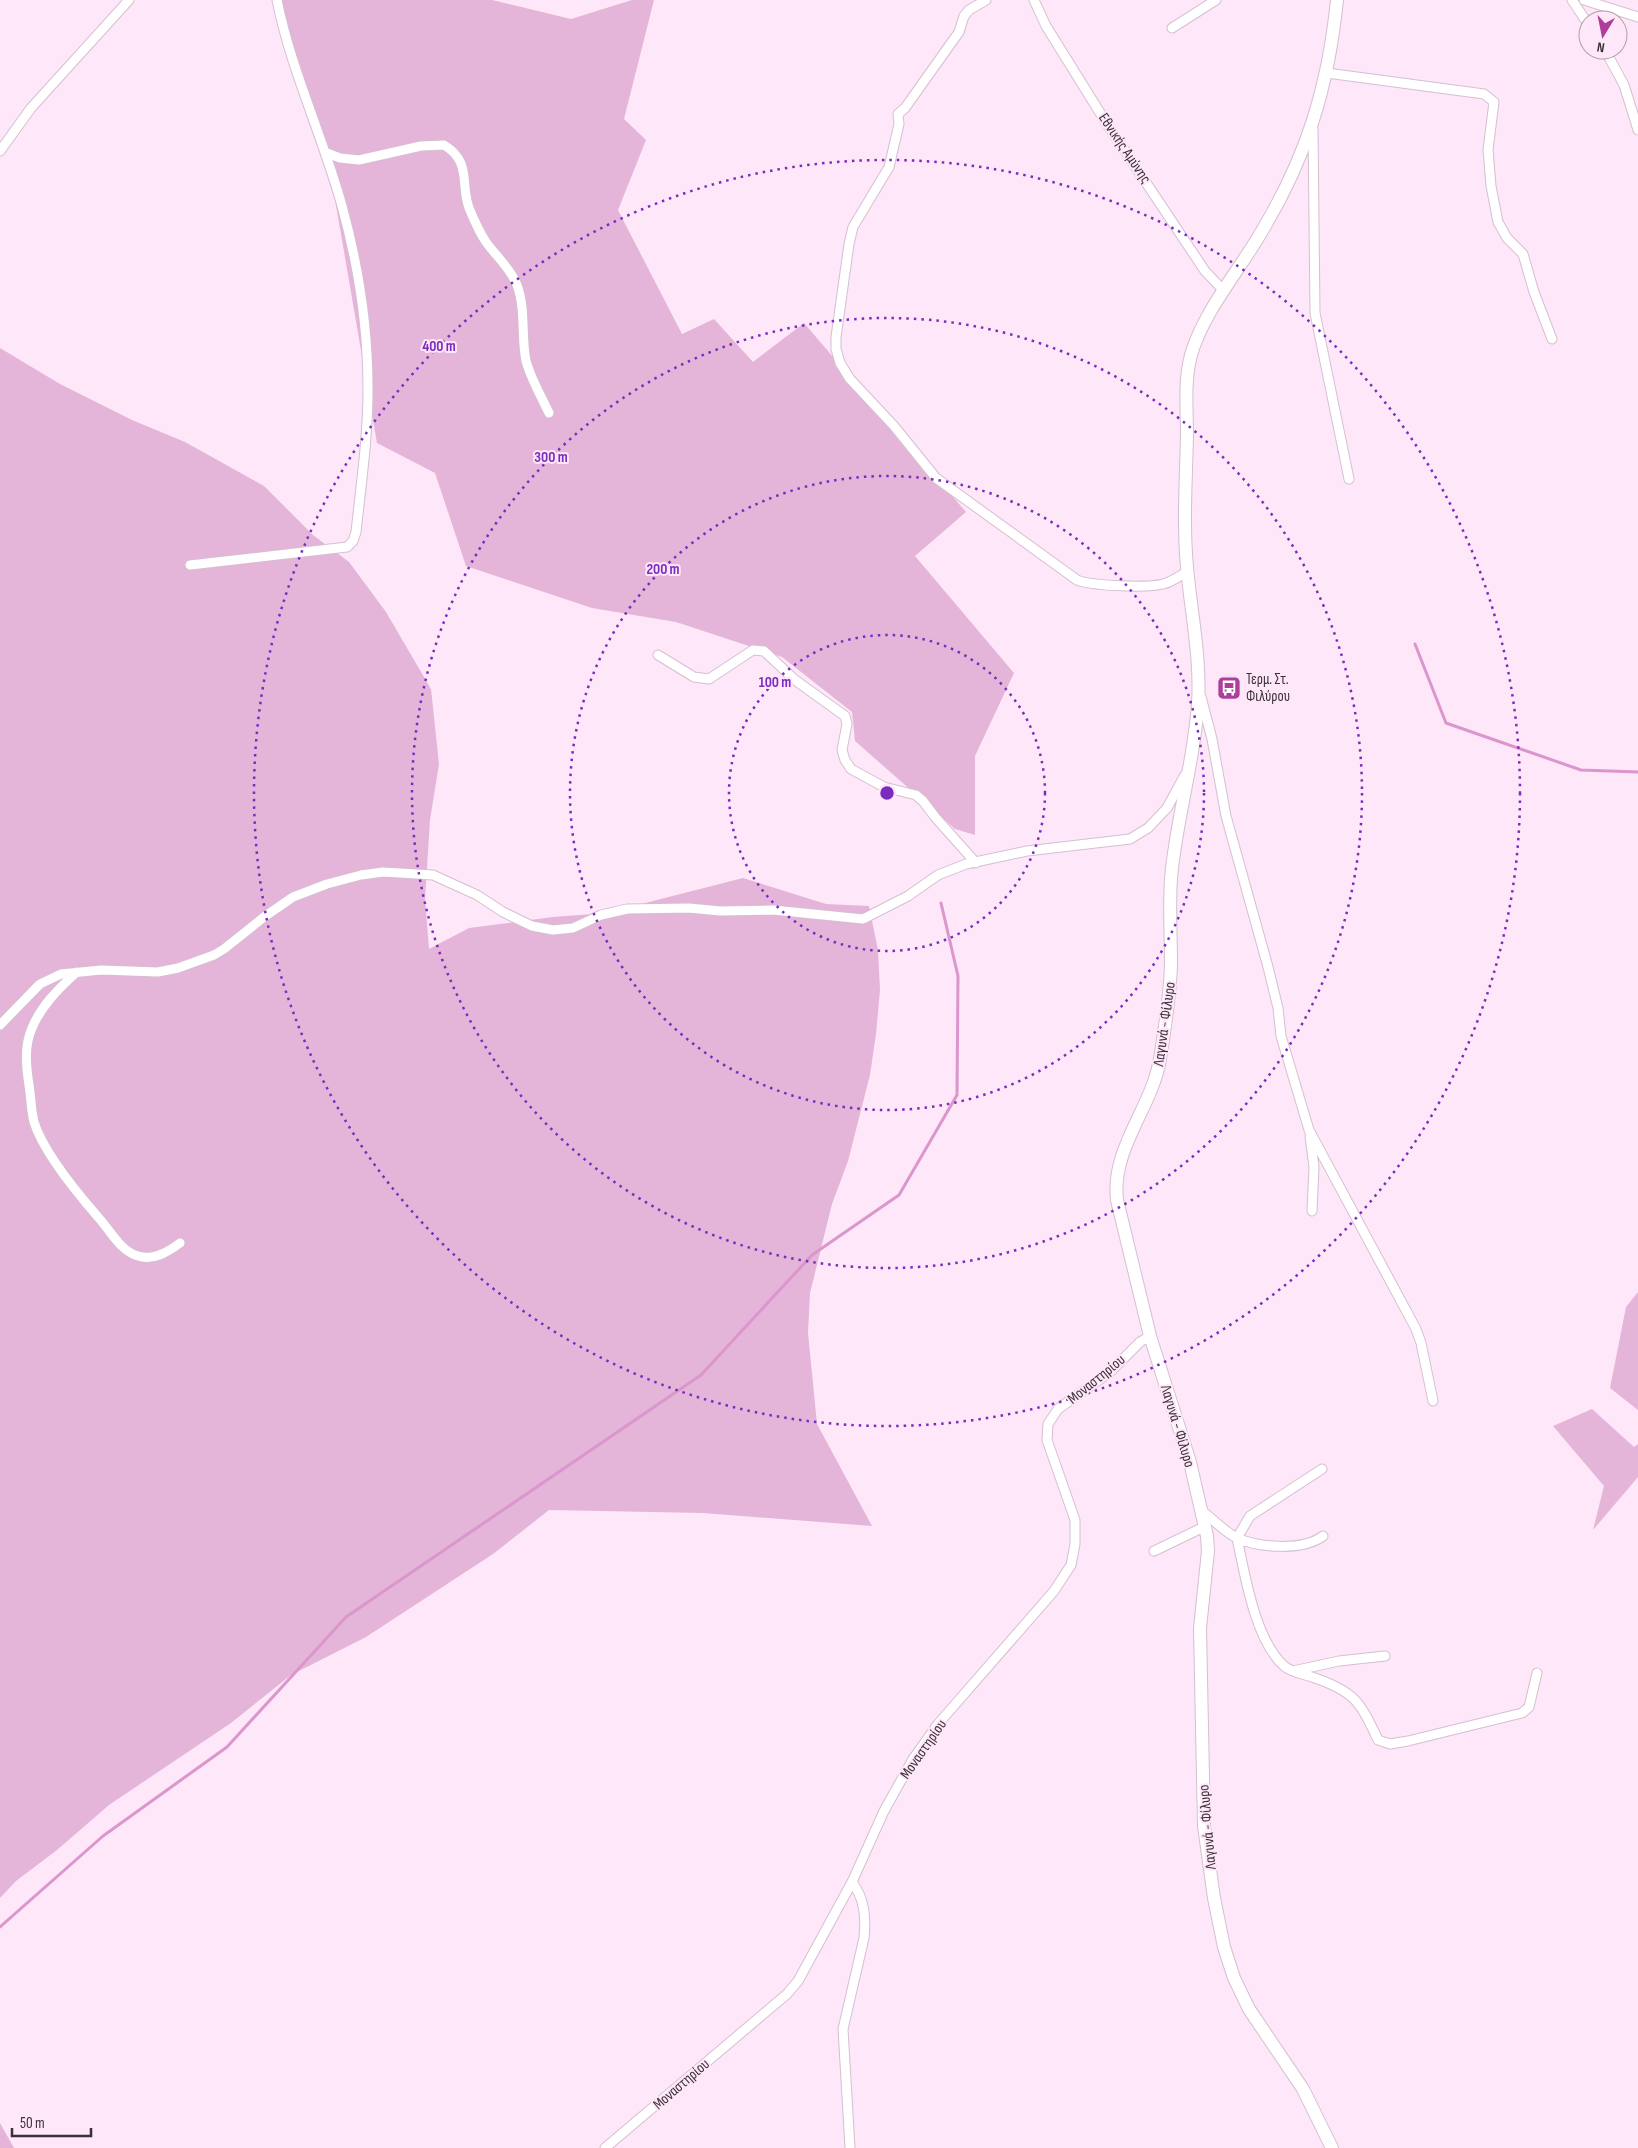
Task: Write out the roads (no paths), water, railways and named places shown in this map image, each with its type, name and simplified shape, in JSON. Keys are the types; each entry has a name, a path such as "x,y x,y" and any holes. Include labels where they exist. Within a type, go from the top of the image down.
{"street":[{"path":"0,151 31,108 129,0"},
{"path":"190,565 347,547 353,541 356,532 366,425 366,350 354,256 327,153 286,38 278,0"},
{"path":"986,0 969,10 964,16 959,32 954,40 905,108 898,114 899,124 888,167 853,227 849,244 836,337 836,349 840,363 850,379 894,426 936,478 1077,580 1088,584 1153,585 1172,581 1187,572"},
{"name":"Εθνικής Αμύνης","path":"1034,0 1049,31 1107,124 1205,271 1224,291"},
{"path":"1172,28 1216,0"},
{"name":"Λαγυνά - Φίλυρο","path":"1332,2148 1303,2089 1249,2009 1234,1978 1224,1947 1214,1898 1204,1826 1200,1628 1208,1551 1206,1526 1190,1462 1150,1336 1117,1200 1116,1181 1124,1148 1151,1091 1160,1060 1170,987 1171,880 1199,690 1197,643 1187,572 1185,536 1188,370 1197,337 1262,231 1287,186 1313,124 1327,73 1337,0"},
{"path":"1584,0 1638,16"},
{"path":"1610,60 1624,85 1638,130"},
{"path":"1327,73 1484,94 1494,102 1488,150 1491,186 1498,222 1507,238 1523,254 1534,292 1552,339"},
{"path":"1313,124 1315,313 1349,479"},
{"path":"327,153 340,158 359,160 421,146 444,145 459,157 463,166 465,195 475,223 485,241 512,276 518,287 526,360 549,413"},
{"path":"658,655 694,677 709,679 753,650 764,651 795,680 845,716 847,724 842,750 850,769 884,787 916,795 976,863"},
{"path":"1199,690 1212,739 1226,816 1270,975 1278,1008 1281,1036 1309,1130 1314,1167 1312,1211"},
{"path":"0,1024 40,984 61,974 109,970 158,972 195,963 224,949 264,917 293,898 327,884 361,875 383,872 404,871 433,875 477,895 503,912 532,926 554,930 573,928 600,915 627,909 689,908 720,912 774,910 863,919 908,896 938,875 966,864 1027,851 1130,839 1148,828 1167,808 1189,768"},
{"path":"77,972 57,990 32,1028 27,1047 26,1067 34,1123 60,1168 85,1202 106,1224 121,1246 136,1256 147,1258 169,1251 180,1243"},
{"path":"1309,1130 1416,1329 1421,1343 1433,1402"},
{"name":"Μοναστηρίου","path":"604,2148 787,1994 806,1967 852,1882 884,1811 926,1739 1045,1602 1071,1565 1076,1544 1075,1520 1048,1445 1047,1429 1050,1420 1058,1409 1110,1372 1140,1342 1150,1336"},
{"path":"1322,1469 1250,1516 1237,1538 1261,1632 1272,1652 1285,1667 1347,1691 1358,1702 1378,1740 1390,1744 1522,1713 1529,1707 1537,1673"},
{"path":"1203,1512 1237,1538 1286,1547 1304,1546 1323,1536"},
{"path":"1154,1551 1206,1526"},
{"path":"1293,1671 1339,1661 1385,1656"},
{"path":"850,2148 843,2029 866,1924 862,1898 852,1882"}],"waterway":[{"path":"1415,644 1446,723 1581,770 1638,772"},
{"path":"0,1927 103,1836 227,1747 346,1617 701,1375 812,1255 899,1195 957,1095 958,976 941,903"}],"place":[{"name":"Τερμ. Στ. Φιλύρου","path":"1229,688"}]}
